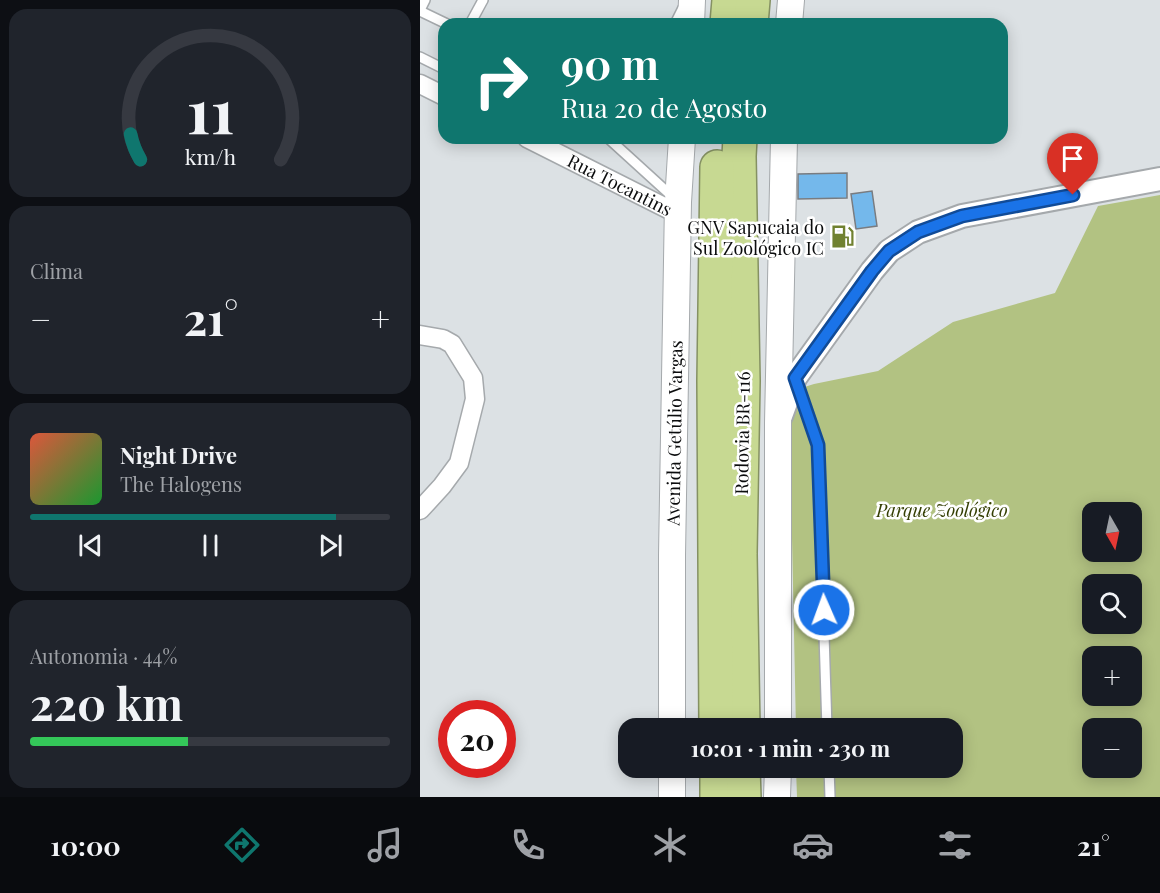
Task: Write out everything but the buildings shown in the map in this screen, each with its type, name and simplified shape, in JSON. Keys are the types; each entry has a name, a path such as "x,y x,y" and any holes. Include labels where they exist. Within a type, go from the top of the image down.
{"highway":[{"path":"728,18 729,0"},
{"path":"752,18 753,0"},
{"name":"Rodovia BR-116","path":"716,718 714,381 718,144"},
{"name":"Rodovia BR-116","path":"740,144 742,381 740,554 743,718"},
{"path":"717,778 717,797"},
{"path":"743,778 744,797"}],"main road":[{"path":"691,18 692,0"},
{"path":"790,18 791,0"},
{"name":"Avenida Getúlio Vargas","path":"672,718 672,555 678,208 682,144"},
{"path":"778,718 778,423 784,144"},
{"path":"672,778 672,797"},
{"path":"777,797 778,778"}],"street":[{"path":"420,84 438,93"},
{"name":"Rua Tocantins","path":"540,144 678,208"},
{"path":"778,423 795,378 872,271 889,251 918,232 962,216 1160,179"},
{"path":"420,335 443,339 452,344 473,378 475,399 459,462 442,486 420,510"},
{"path":"781,350 786,371 795,378"}],"lane":[{"path":"425,0 420,11 438,20"},
{"path":"473,18 483,0"},
{"path":"678,18 687,0"},
{"path":"420,57 438,66"},
{"path":"614,144 678,208"},
{"path":"795,378 818,445 827,718"},
{"path":"829,778 830,797"}],"green space":[{"name":"Parque Zoológico","path":"1160,195 1160,797 797,797 796,778 963,778 963,718 796,718 790,442 795,390 878,371 953,322 1055,293 1098,206"}],"place":[{"name":"GNV Sapucaia do Sul Zoológico IC","path":"842,237"}],"route":[{"path":"824,610 818,445 795,378 889,251 918,232 962,216 1073,195"}]}
